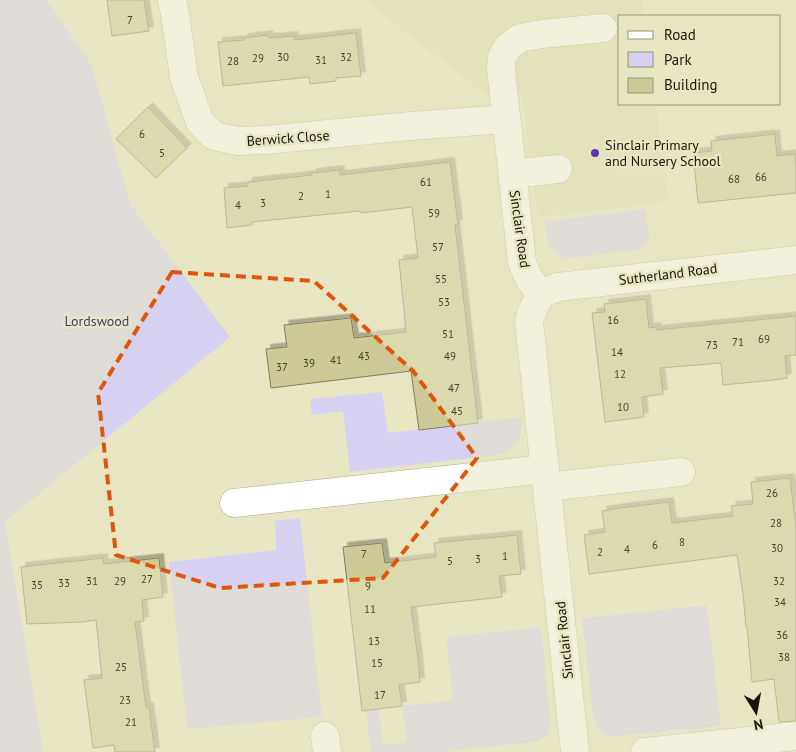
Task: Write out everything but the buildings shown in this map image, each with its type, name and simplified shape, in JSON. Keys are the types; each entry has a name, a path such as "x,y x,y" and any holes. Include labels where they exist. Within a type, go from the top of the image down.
{"street":[{"name":"Berwick Close","path":"172,0 184,77 200,122 214,136 238,141 266,140 410,126 505,110"},
{"name":"Sinclair Road","path":"575,752 529,321 533,309 542,294 529,279 522,262 501,69 502,57 508,47 520,38 603,28"},
{"path":"513,174 558,169"},
{"name":"Sutherland Road","path":"542,294 558,287 796,260"},
{"path":"234,503 546,478 680,472"},
{"path":"645,752 796,736"}],"highlighted area":[{"path":"172,272 314,281 413,371 477,458 383,578 220,588 116,555 98,393"}],"shaded area":[{"name":"Sinclair Primary and Nursery School","path":"364,0 643,0 645,15 618,15 618,105 656,105 668,202 538,218 521,91 486,95"}],"green space":[{"name":"Lordswood","path":"0,0 47,0 92,66 130,204 230,337 5,522 43,752 0,752"},
{"path":"645,209 649,240 640,250 563,259 549,247 545,221"},
{"path":"382,392 388,433 521,417 521,433 517,442 505,454 350,472 343,411 312,415 310,399"},
{"path":"300,518 322,716 187,729 169,562 276,550 275,521"},
{"path":"707,605 721,726 610,737 599,731 593,717 582,618"},
{"path":"541,627 551,727 547,736 536,742 442,752 371,752 366,710 379,709 383,745 407,742 402,706 453,700 446,637"}],"place":[{"name":"Sinclair Primary and Nursery School","path":"595,153"}]}
